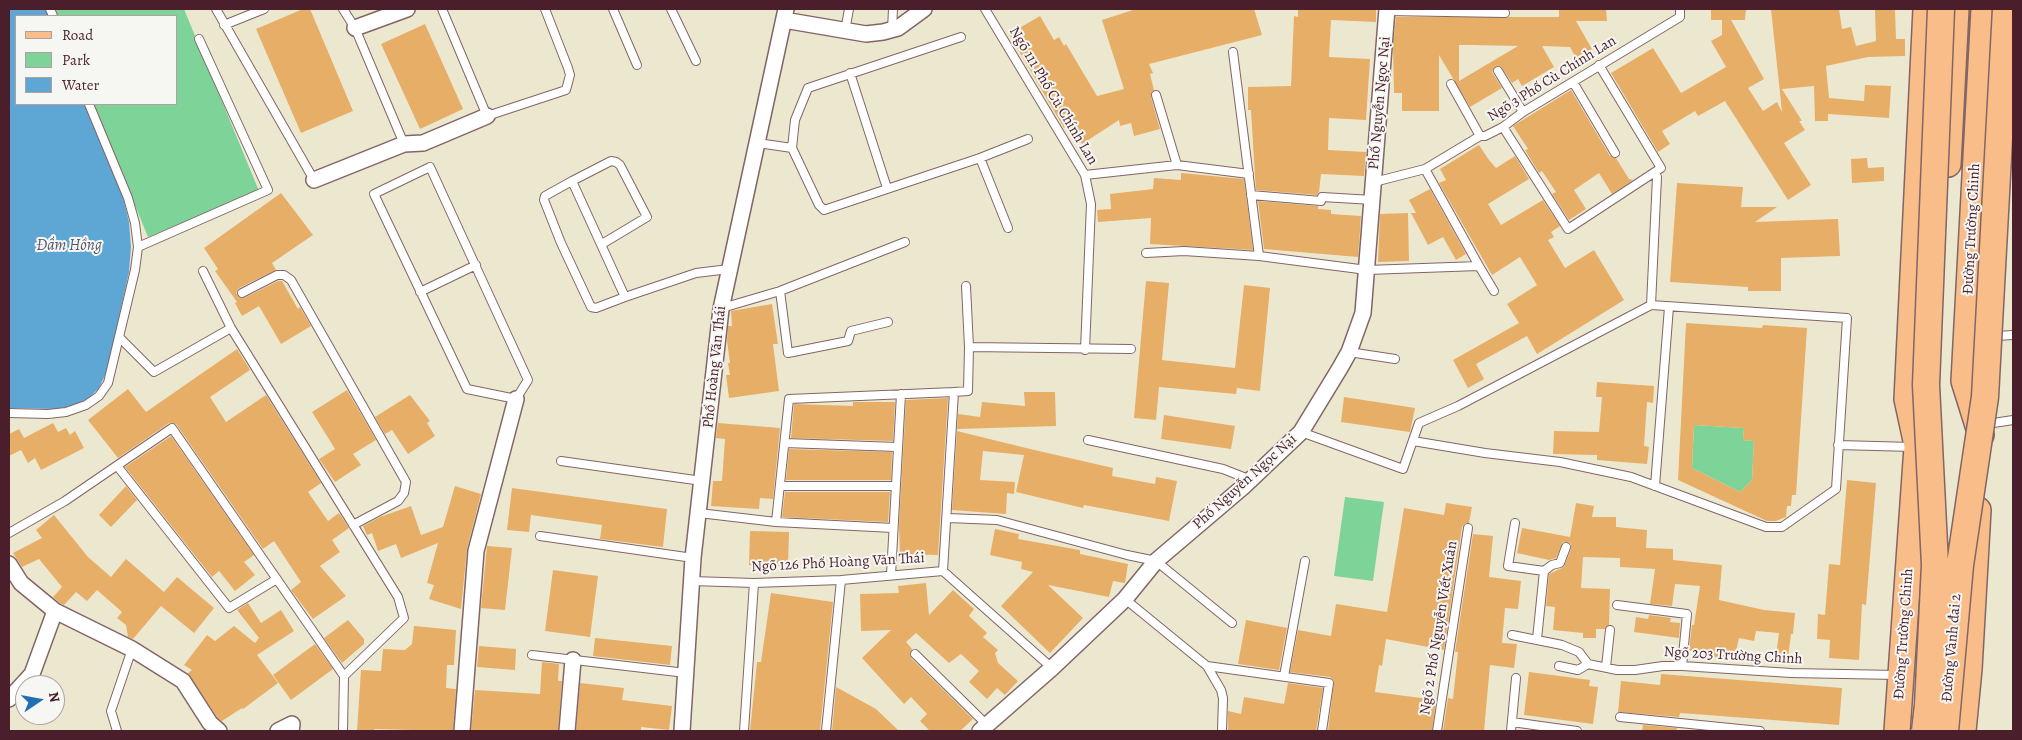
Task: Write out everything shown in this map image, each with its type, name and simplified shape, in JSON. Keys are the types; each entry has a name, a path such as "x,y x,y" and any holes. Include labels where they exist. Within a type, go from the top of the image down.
{"highway":[{"path":"1941,9 1926,385 1948,565"},
{"path":"1948,565 1985,398 2006,9"},
{"name":"Đường Vành đai 2","path":"1925,731 1948,565"},
{"name":"Đường Vành đai 2","path":"1945,731 1948,565"}],"main road":[{"name":"Đường Trường Chinh","path":"1917,447 1907,399 1926,9"},
{"name":"Đường Trường Chinh","path":"1897,731 1917,447 1937,368 1956,9"},
{"name":"Đường Trường Chinh","path":"1984,9 1964,381 1986,435"},
{"name":"Đường Trường Chinh","path":"1963,731 1986,435 2005,335 2013,41"},
{"path":"1903,650 1970,657"}],"street":[{"path":"355,28 406,9"},
{"path":"785,14 845,31 866,34 898,28 924,9"},
{"name":"Phố Nguyễn Ngọc Nại","path":"983,728 1052,668 1125,599 1156,561 1250,480 1302,432 1349,352 1363,313 1387,10"},
{"name":"Phố Hoàng Văn Thái","path":"682,731 693,558 721,309 785,14"},
{"path":"314,180 404,144 423,143 487,116"},
{"path":"462,731 476,552 516,399"},
{"path":"9,564 21,583 55,611 132,649 183,681 210,722 219,731"},
{"path":"9,699 32,674 55,611"},
{"path":"567,731 573,660"},
{"path":"278,731 292,724 291,731"}],"lane":[{"path":"216,9 314,180"},
{"path":"224,25 250,11 264,9"},
{"path":"343,9 355,28 404,144"},
{"path":"442,9 487,116 566,90 570,75 545,9"},
{"path":"613,9 637,65"},
{"path":"671,9 696,61"},
{"path":"845,31 850,9"},
{"path":"892,30 893,9"},
{"name":"Ngõ 111 Phố Cù Chính Lan","path":"985,9 1085,175 1091,204 1085,350"},
{"name":"Ngõ 3 Phố Cù Chính Lan","path":"1374,182 1425,169 1480,136 1485,136 1503,127 1523,112 1680,17 1680,9"},
{"path":"1387,10 1505,13"},
{"path":"961,37 808,88 795,120 792,148 819,204 824,210 980,158 1028,139"},
{"path":"138,247 268,190 198,39"},
{"path":"1232,52 1259,256"},
{"path":"1503,127 1568,229 1661,168 1599,65"},
{"path":"1498,71 1523,112"},
{"path":"850,73 887,188"},
{"path":"1573,82 1615,153"},
{"path":"1451,84 1480,136"},
{"path":"1156,95 1177,165"},
{"path":"9,413 48,414 66,412 86,405 99,396 108,383 135,270 138,247 135,223 128,198 89,105"},
{"path":"758,143 792,148"},
{"path":"980,158 1008,228"},
{"path":"602,244 647,217 620,165 611,161 545,196 544,200 588,303 596,308 696,273 729,269"},
{"path":"1085,175 1177,165 1248,174"},
{"path":"430,167 476,265 528,380 516,399 467,388 374,194 430,167"},
{"path":"1425,169 1494,291"},
{"path":"1651,305 1657,177"},
{"path":"572,181 602,244 624,297"},
{"path":"1251,195 1321,201 1322,196 1373,200"},
{"path":"721,309 780,291 905,242"},
{"path":"1146,253 1184,251 1259,256 1367,270 1479,266"},
{"path":"420,292 476,265"},
{"path":"203,271 231,328 398,597 404,618 344,676"},
{"path":"242,293 277,275 284,275 291,280 406,482 404,493 398,501 353,524"},
{"path":"776,522 789,400 968,391 969,347 966,286"},
{"path":"780,291 788,353 848,341 852,331 888,322"},
{"path":"1302,432 1403,469 1413,440 1419,423 1458,406 1651,305 1847,318 1836,489 1782,527 1766,527 1631,478 1560,462 1485,453 1413,440"},
{"path":"1655,486 1669,307"},
{"path":"119,337 154,372 231,328"},
{"path":"969,347 1085,350 1131,349"},
{"path":"1349,352 1395,359"},
{"name":"Ngõ 126 Phố Hoàng Văn Thái","path":"692,581 754,583 841,580 943,571 948,518 954,392"},
{"path":"890,576 901,394"},
{"path":"1986,435 2013,420"},
{"path":"9,533 65,502 172,428 344,676 342,731"},
{"path":"1088,440 1223,469 1250,480"},
{"path":"785,443 897,447"},
{"path":"1838,445 1917,447"},
{"path":"561,461 702,481"},
{"path":"118,467 229,608 277,579"},
{"path":"780,486 894,486"},
{"path":"699,513 776,522 892,528"},
{"path":"948,518 997,520 1156,561 1232,623"},
{"path":"1515,522 1508,566 1544,571 1552,565 1560,563 1566,547"},
{"name":"Ngõ 2 Phố Nguyễn Viết Xuân","path":"1437,731 1468,528"},
{"path":"540,536 693,558"},
{"path":"1284,676 1305,561"},
{"path":"943,571 1052,668"},
{"path":"1537,639 1544,571"},
{"path":"826,731 841,580"},
{"path":"744,731 754,583"},
{"path":"1125,599 1207,666 1221,690 1223,698 1222,731"},
{"path":"1617,605 1686,614 1682,666"},
{"path":"1606,667 1610,630"},
{"path":"1512,635 1562,645 1579,652 1588,664 1578,670 1559,666"},
{"path":"117,731 111,711 132,649"},
{"path":"915,654 983,728"},
{"path":"532,655 686,673"},
{"name":"Ngõ 203 Trường Chinh","path":"1588,664 1617,670 1635,670 1652,666 1682,666 1902,676"},
{"path":"1207,666 1329,683 1322,731"},
{"path":"1511,731 1516,678"},
{"path":"1620,717 1760,731"},
{"path":"1512,722 1577,731"}],"green space":[{"path":"54,9 184,9 259,191 148,237 93,105 178,105 178,15 57,15"},
{"path":"1694,425 1744,428 1743,440 1754,441 1752,480 1740,492 1692,468"},
{"path":"1345,497 1384,502 1373,581 1334,576"}],"water":[{"name":"Đầm Hồng","path":"9,9 46,9 49,15 15,15 15,105 85,105 123,197 129,222 131,247 129,272 107,371 99,388 88,399 72,406 55,409 9,408"}],"building":[{"path":"303,9 310,9 353,111 301,133 256,29"},
{"path":"1136,9 1254,9 1262,35 1149,64 1153,73 1150,74 1154,90 1151,97 1160,129 1134,136 1131,123 1120,126 1119,120 1082,144 1070,124 1064,128 1009,34 1040,16 1054,40 1059,37 1064,46 1066,44 1097,96 1124,89 1102,20"},
{"path":"1298,9 1376,9 1376,22 1331,20 1329,57 1370,59 1366,120 1329,118 1328,150 1366,152 1364,176 1321,174 1317,195 1256,190 1251,110 1248,110 1248,87 1291,86 1294,16 1298,17"},
{"path":"1559,9 1606,9 1607,21 1576,21 1592,49 1576,58 1570,47 1542,46 1554,67 1522,86 1518,79 1512,83 1502,68 1496,66 1492,72 1502,88 1470,107 1439,55 1439,111 1402,111 1402,93 1394,93 1393,46 1396,17 1559,17","holes":["1459,45 1518,46 1459,81"]},
{"path":"1711,9 1746,9 1745,20 1731,20 1764,79 1748,88 1763,111 1777,102 1782,112 1771,9 1839,9 1842,29 1851,27 1856,46 1876,41 1875,9 1895,9 1896,39 1905,39 1905,56 1868,57 1826,66 1829,98 1864,101 1865,85 1891,86 1889,118 1828,114 1828,121 1815,121 1814,86 1782,89 1802,121 1799,121 1805,130 1784,143 1811,185 1788,200 1725,101 1698,116 1695,111 1662,131 1670,144 1658,152 1611,73 1653,48 1681,93 1726,67 1711,41 1722,35 1722,20 1711,20"},
{"path":"425,24 463,109 420,129 381,44"},
{"path":"1571,90 1610,156 1616,158 1629,179 1633,180 1612,194 1599,173 1574,190 1586,209 1569,220 1552,194 1556,192 1542,171 1539,173 1525,150 1528,149 1513,126"},
{"path":"1479,145 1496,168 1515,156 1529,179 1488,204 1501,225 1543,200 1560,226 1551,232 1554,237 1548,240 1565,268 1594,250 1624,300 1537,354 1527,336 1476,364 1484,379 1468,388 1453,360 1519,323 1507,304 1537,285 1520,257 1492,275 1439,183 1446,180 1440,169"},
{"path":"1867,158 1868,168 1884,167 1884,181 1852,183 1851,159"},
{"path":"1181,173 1244,179 1253,250 1150,244 1151,218 1098,222 1097,210 1111,209 1110,194 1153,189 1154,178 1181,180"},
{"path":"1677,183 1743,187 1741,207 1777,207 1755,222 1838,219 1840,256 1781,258 1781,291 1748,291 1748,287 1670,282"},
{"path":"1430,189 1466,254 1456,260 1443,237 1428,245 1411,213 1416,213 1409,200"},
{"path":"281,193 313,235 272,263 276,270 239,288 236,293 239,297 244,298 278,281 282,281 298,309 300,307 311,326 281,344 259,306 242,316 235,303 237,302 215,271 218,269 204,248"},
{"path":"1258,201 1318,206 1318,209 1331,210 1331,214 1361,216 1358,257 1264,249"},
{"path":"1408,213 1409,261 1378,262 1380,214"},
{"path":"1146,281 1169,283 1162,360 1235,368 1244,285 1270,288 1260,391 1237,388 1236,394 1159,387 1156,420 1134,418"},
{"path":"772,304 778,344 773,344 779,391 729,398 726,375 730,375 727,341 728,326 732,326 731,311"},
{"path":"1686,323 1762,328 1763,325 1807,328 1796,495 1792,495 1791,506 1787,506 1786,517 1776,521 1767,521 1678,480","holes":["1694,425 1744,428 1743,440 1754,441 1752,480 1740,492 1692,468"]},
{"path":"237,349 250,370 210,397 226,422 266,395 321,483 308,492 328,521 339,513 349,528 332,540 340,552 320,566 346,596 313,619 291,590 301,582 274,541 263,549 176,424 169,423 118,458 88,420 128,389 146,412"},
{"path":"1597,382 1654,386 1653,403 1647,402 1644,446 1649,447 1647,464 1597,460 1597,455 1553,454 1554,431 1599,432 1602,397 1596,397"},
{"path":"347,390 376,440 353,454 361,465 335,482 319,459 335,449 312,412"},
{"path":"1024,392 1055,392 1056,426 957,429 958,414 980,417 982,402 1025,406"},
{"path":"410,395 430,421 427,423 435,436 408,454 392,430 385,434 375,417"},
{"path":"1344,397 1415,408 1410,432 1341,422"},
{"path":"948,398 938,555 900,554 899,525 906,400"},
{"path":"853,402 895,402 893,441 791,438 794,404 853,406"},
{"path":"1164,415 1235,426 1231,449 1161,439"},
{"path":"53,423 58,432 66,428 70,435 75,431 84,448 41,470 35,458 28,463 21,450 9,456 9,434 19,429 24,438"},
{"path":"718,423 780,428 773,499 760,498 759,509 711,506 713,481 722,481 725,439 716,438"},
{"path":"957,431 1113,468 1112,476 1155,484 1156,477 1177,481 1169,521 1084,505 1083,508 1016,492 1024,455 983,451 980,480 1015,482 1014,494 1007,493 1006,514 952,510"},
{"path":"171,436 254,555 244,562 255,575 235,591 219,571 212,577 125,467"},
{"path":"789,449 892,452 891,480 786,480"},
{"path":"1847,480 1876,483 1866,605 1862,604 1859,660 1829,658 1830,640 1817,639 1818,614 1825,615 1829,564 1840,565"},
{"path":"126,486 137,500 111,527 99,515"},
{"path":"455,486 481,494 467,549 461,609 429,599 434,585 427,583 438,543 401,558 396,544 378,551 372,533 367,535 363,526 380,517 411,506 421,535 443,527"},
{"path":"512,488 667,509 663,547 600,539 602,525 531,515 529,532 507,530"},
{"path":"785,492 890,492 888,522 782,517"},
{"path":"1446,503 1472,507 1469,523 1462,527 1444,650 1386,639 1382,666 1379,665 1375,692 1436,700 1432,731 1328,731 1334,681 1330,677 1290,672 1298,630 1331,636 1336,604 1387,612 1404,508 1444,515"},
{"path":"1576,503 1594,506 1592,517 1616,517 1616,527 1647,530 1646,548 1673,549 1673,560 1722,565 1719,600 1764,610 1795,613 1788,658 1776,656 1779,633 1756,631 1754,641 1739,638 1734,661 1689,651 1700,586 1675,584 1672,606 1650,604 1655,569 1620,567 1620,558 1583,557 1581,588 1610,589 1609,625 1605,629 1596,629 1596,638 1583,638 1583,633 1553,630 1555,607 1546,606 1549,574 1564,567 1571,544 1563,542 1556,558 1549,560 1517,553 1522,528 1570,537"},
{"path":"54,515 88,557 111,577 126,559 164,592 177,577 214,608 194,633 161,606 133,639 128,637 126,625 117,618 122,612 97,590 87,601 76,592 64,605 60,603 53,597 62,587 39,559 22,567 13,553 42,538 36,530"},
{"path":"995,529 1019,534 1018,539 1080,550 1080,554 1128,564 1125,583 1113,581 1109,597 1048,585 1083,618 1050,653 1001,606 1033,572 1021,569 1022,562 990,555"},
{"path":"750,531 789,532 788,566 749,565"},
{"path":"1473,534 1493,536 1489,577 1521,581 1518,609 1505,608 1502,643 1517,644 1514,668 1490,665 1484,731 1443,731 1448,698 1453,699 1458,652 1455,652"},
{"path":"487,546 512,548 505,610 481,608"},
{"path":"553,570 598,576 590,637 545,631"},
{"path":"926,583 929,615 953,590 974,609 969,616 987,633 983,637 998,650 995,653 998,663 1018,681 1005,695 997,688 987,699 969,682 979,671 961,654 949,663 916,633 906,642 912,649 910,653 911,658 973,719 960,731 930,731 920,721 927,714 911,697 904,704 862,658 891,630 861,631 860,594 899,593 898,586"},
{"path":"771,593 833,602 820,731 750,731 757,662 761,662"},
{"path":"248,603 261,623 281,610 294,631 257,655 278,683 243,709 222,721 217,717 188,673 192,670 184,665 207,635 215,641 234,626 255,643 259,638 237,610"},
{"path":"1649,615 1671,618 1670,622 1680,623 1679,638 1634,632 1636,617 1648,619"},
{"path":"348,620 364,639 364,644 342,663 324,638"},
{"path":"1246,620 1287,628 1279,670 1238,664"},
{"path":"414,626 456,630 454,665 447,665 446,688 456,689 453,731 374,729 374,731 357,731 361,670 381,671 383,649 405,650 412,644"},
{"path":"595,638 672,646 670,665 593,656"},
{"path":"315,644 333,669 291,700 273,675"},
{"path":"479,646 516,649 515,670 477,667"},
{"path":"542,662 559,664 558,681 562,681 558,731 471,731 475,690 540,694"},
{"path":"1529,672 1590,680 1589,686 1598,687 1593,724 1524,715"},
{"path":"1661,674 1842,688 1839,725 1680,713 1679,717 1618,712 1621,681 1660,685"},
{"path":"580,683 624,688 622,700 672,706 669,730 641,727 641,731 576,731"},
{"path":"1288,683 1323,688 1316,731 1228,731 1228,711 1241,714 1244,697 1284,704"},
{"path":"836,687 876,709 899,731 832,731"},
{"path":"1643,725 1677,728 1676,731 1642,731"}]}
